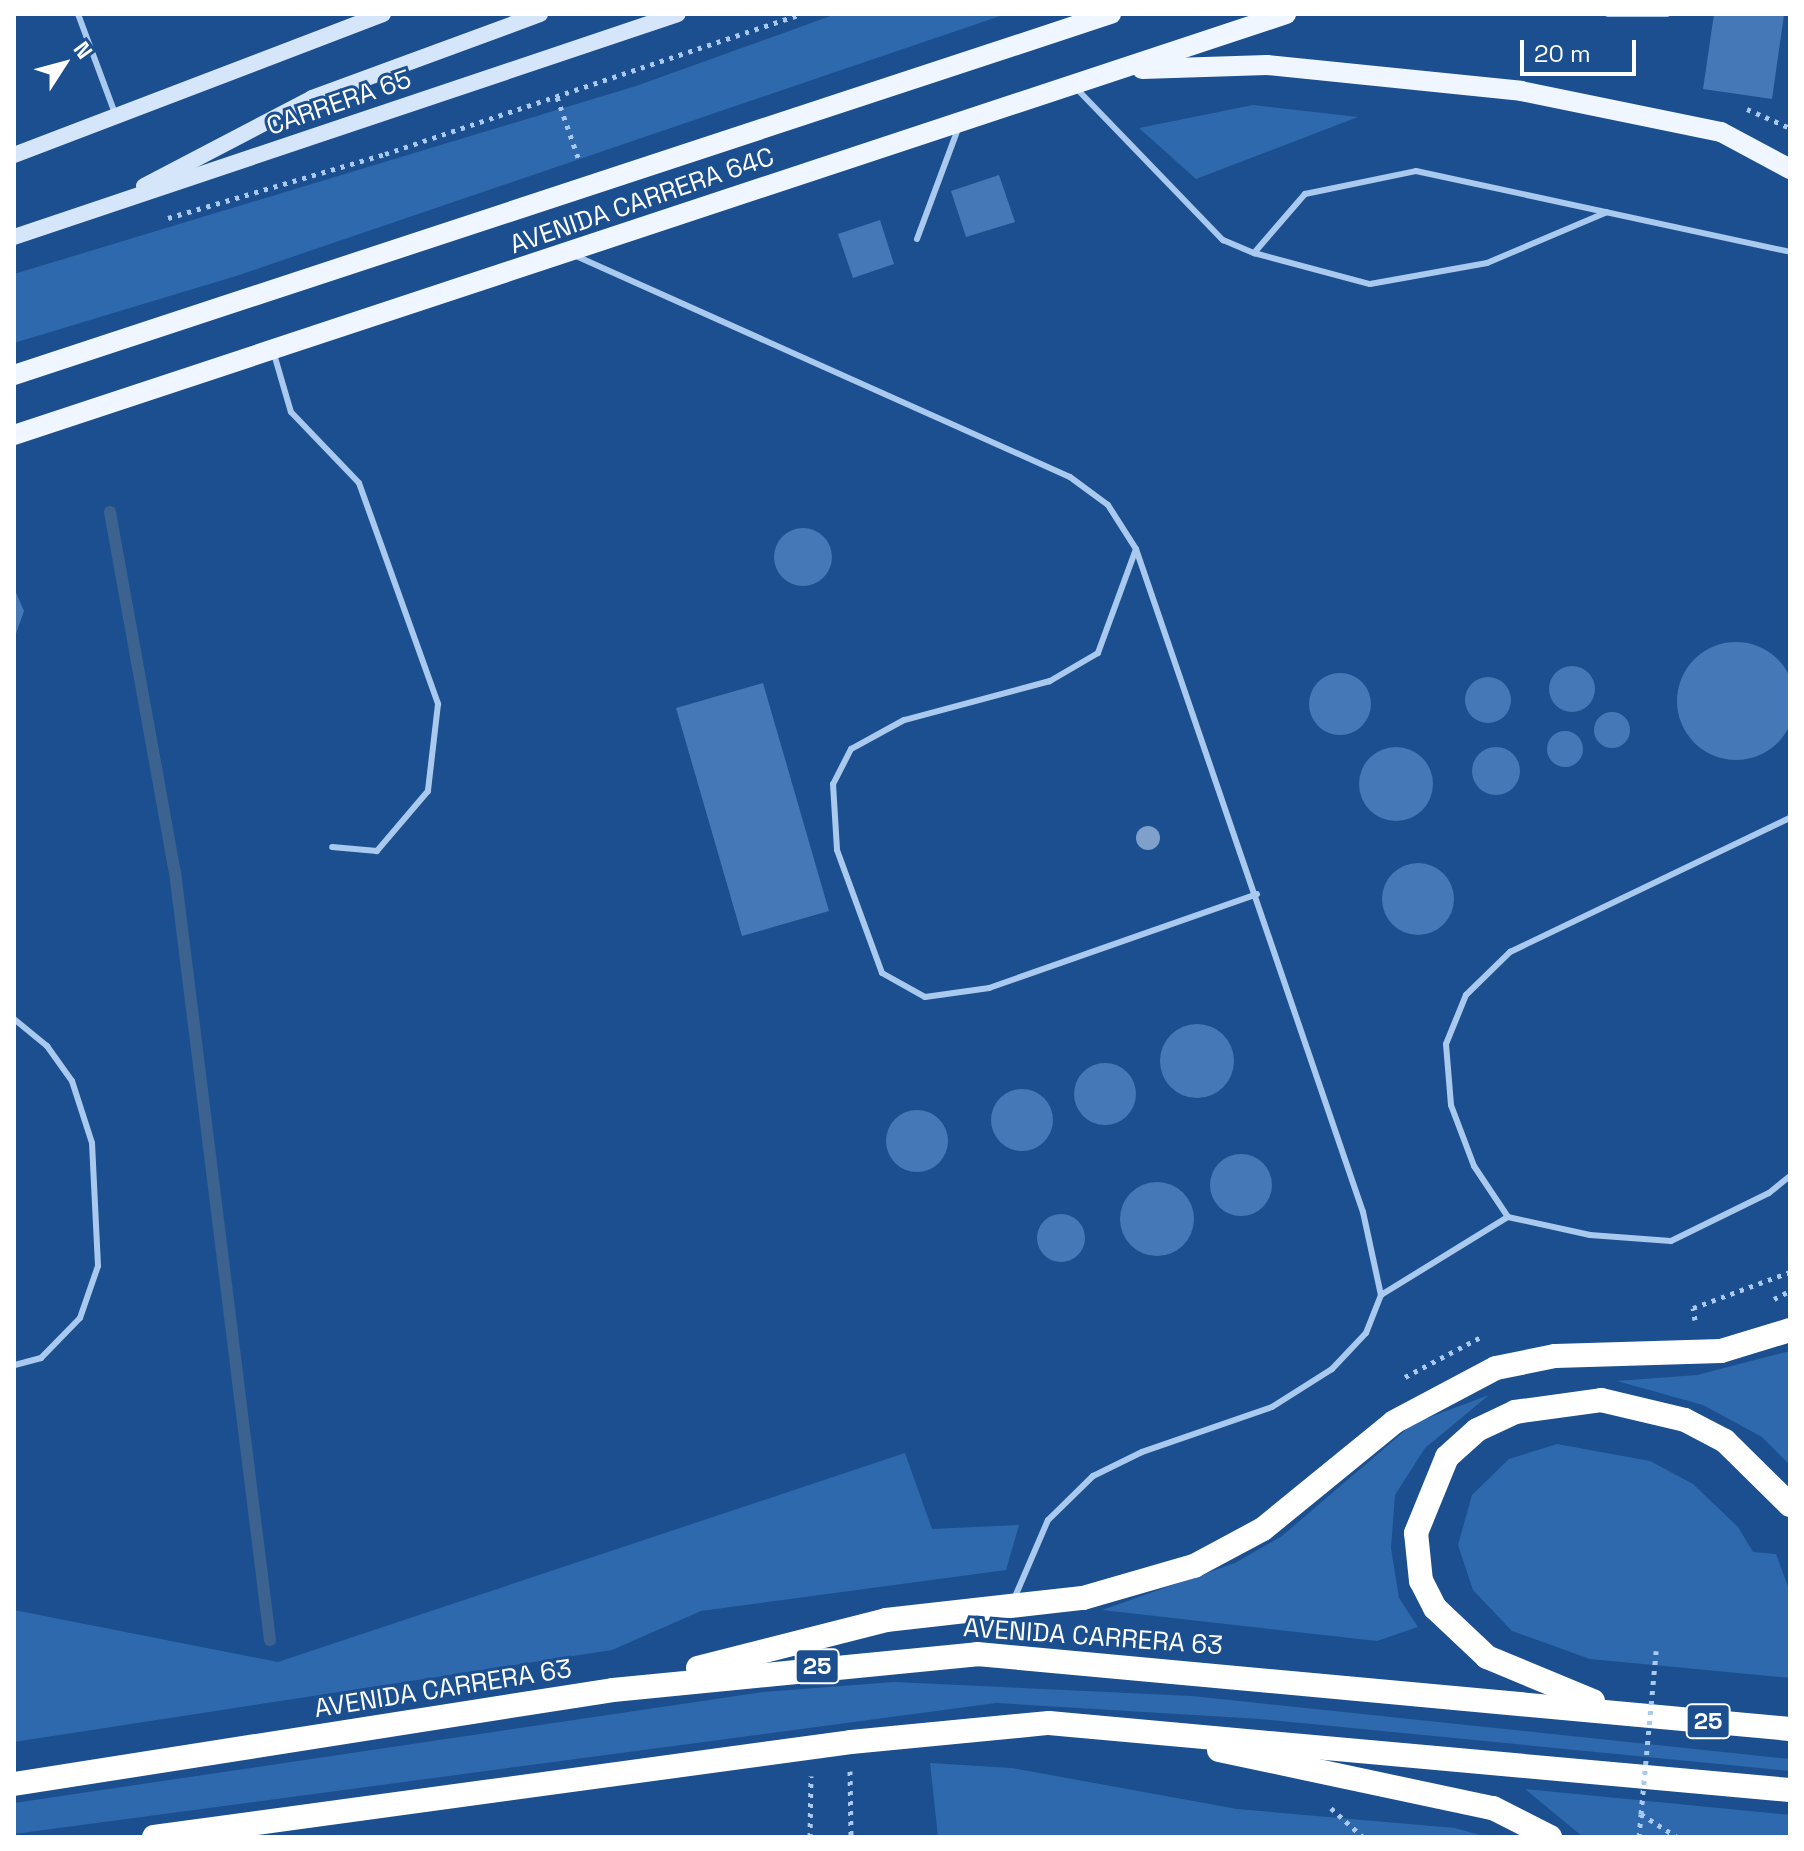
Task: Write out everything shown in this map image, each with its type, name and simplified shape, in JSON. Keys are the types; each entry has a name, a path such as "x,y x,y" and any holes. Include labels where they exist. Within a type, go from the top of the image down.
{"highway":[{"path":"613,1690 855,1627 1083,1598 1194,1566 1263,1529 1394,1422 1496,1368 1555,1356 1721,1351 1790,1330"},
{"path":"1626,1713 1515,1671 1455,1633 1421,1581 1416,1533 1427,1496 1447,1457 1477,1430 1554,1402 1601,1400 1651,1409 1725,1441 1790,1505"},
{"name":"AVENIDA CARRERA 63","path":"14,1784 613,1690 873,1660 1019,1655 1790,1729"},
{"path":"154,1837 811,1747 996,1726 1103,1726 1790,1790"},
{"path":"1103,1726 1461,1801 1527,1821 1550,1837"}],"main road":[{"path":"14,155 383,14"},
{"path":"100,209 312,98 540,14"},
{"name":"CARRERA 65","path":"14,237 678,14"},
{"name":"AVENIDA CARRERA 64C","path":"14,375 1111,14"},
{"name":"AVENIDA CARRERA 64C","path":"14,435 1286,14"},
{"path":"1115,71 1267,65 1563,99 1721,132 1766,151 1790,169"}],"lane":[{"path":"78,14 116,116"},
{"path":"1608,14 1667,14"},
{"path":"1073,85 1223,240 1254,253 1370,284 1487,263 1609,212"},
{"path":"917,239 960,122"},
{"path":"1254,253 1305,194 1416,171 1790,252"},
{"path":"569,253 1070,477 1108,505 1136,549 1257,894 1363,1212 1381,1295 1366,1333 1332,1369 1272,1407 1142,1452 1093,1476 1048,1520 1011,1605"},
{"path":"273,351 291,412 359,483 438,704 428,791 377,851 332,847"},
{"path":"1136,549 1098,653 1050,681 904,720 851,749 833,784 837,850 882,973 925,997 989,988 1257,894"},
{"path":"1790,818 1510,952 1466,995 1446,1044 1451,1105 1474,1166 1508,1217 1590,1235 1671,1241 1769,1193 1790,1176"},
{"path":"14,1019 47,1046 72,1081 92,1143 98,1266 80,1318 41,1358 14,1365"},
{"path":"1381,1295 1508,1217"}],"path":[{"path":"163,219 557,97 800,14"},
{"path":"557,97 588,186"},
{"path":"1695,1325 1693,1308 1790,1272"},
{"path":"1639,1837 1656,1651"},
{"path":"851,1742 851,1837"},
{"path":"810,1837 811,1747"},
{"path":"1331,1808 1363,1837"},
{"path":"1641,1814 1677,1837"}],"shaded area":[{"path":"836,14 1006,14 236,276 14,343 14,274 636,86"},
{"path":"1253,105 1358,117 1196,179 1139,128"},
{"path":"1790,1351 1790,1465 1762,1437 1703,1405 1617,1381 1697,1375"},
{"path":"1489,1395 1425,1448 1395,1495 1391,1548 1399,1598 1418,1627 1377,1641 1102,1610 1235,1563 1282,1536 1414,1423"},
{"path":"1557,1444 1650,1461 1693,1484 1738,1527 1753,1552 1776,1554 1790,1592 1790,1678 1590,1659 1512,1631 1473,1590 1458,1545 1472,1495 1509,1459"},
{"path":"905,1453 932,1529 1019,1525 1006,1570 701,1611 612,1650 14,1742 14,1610 278,1662"},
{"path":"894,1682 1192,1696 1790,1759 1790,1771 1260,1719 996,1703 14,1834 14,1803 763,1692"},
{"path":"930,1763 1012,1768 1237,1809 1455,1828 1487,1837 938,1837"},
{"path":"1525,1789 1790,1815 1790,1837 1583,1837"}],"building":[{"path":"1714,14 1784,15 1772,99 1703,89"},
{"path":"999,175 1015,222 966,237 951,191"},
{"path":"880,220 894,264 853,278 838,234"},
{"path":"803,528 824,536 832,557 824,578 803,586 782,578 774,557 782,536"},
{"path":"14,588 24,611 14,639"},
{"path":"1736,642 1759,647 1778,659 1790,678 1795,701 1790,724 1778,743 1759,755 1736,760 1713,755 1694,743 1682,724 1677,701 1682,678 1694,659 1713,647"},
{"path":"1572,666 1588,673 1595,689 1588,705 1572,712 1556,705 1549,689 1556,673"},
{"path":"1334,673 1346,673 1362,682 1369,692 1369,716 1362,726 1346,735 1334,735 1314,721 1309,710 1309,698 1323,678"},
{"path":"1488,677 1497,678 1504,684 1510,691 1510,709 1504,716 1497,722 1488,723 1479,722 1472,716 1466,709 1465,700 1466,691 1472,684 1479,678"},
{"path":"763,683 829,911 742,936 676,708"},
{"path":"1612,712 1625,717 1630,730 1625,743 1612,748 1599,743 1594,730 1599,717"},
{"path":"1565,731 1578,736 1583,749 1578,762 1565,767 1552,762 1547,749 1552,736"},
{"path":"1396,747 1410,750 1422,758 1430,770 1433,784 1430,798 1422,810 1410,818 1396,821 1382,818 1370,810 1362,798 1359,784 1362,770 1370,758 1382,750"},
{"path":"1496,747 1513,754 1520,771 1513,788 1496,795 1479,788 1472,771 1479,754"},
{"path":"1411,863 1425,863 1444,873 1454,892 1454,906 1444,925 1425,935 1411,935 1392,925 1382,906 1382,892 1392,873"},
{"path":"1197,1024 1211,1027 1223,1035 1231,1047 1234,1061 1231,1075 1223,1087 1211,1095 1197,1098 1183,1095 1171,1087 1163,1075 1160,1061 1163,1047 1171,1035 1183,1027"},
{"path":"1099,1063 1111,1063 1127,1072 1134,1082 1134,1106 1127,1116 1111,1125 1099,1125 1079,1111 1074,1100 1074,1088 1088,1068"},
{"path":"1016,1089 1028,1089 1044,1098 1051,1108 1051,1132 1044,1142 1028,1151 1016,1151 996,1137 991,1126 991,1114 1005,1094"},
{"path":"911,1110 923,1110 939,1119 946,1129 946,1153 939,1163 923,1172 911,1172 891,1158 886,1147 886,1135 900,1115"},
{"path":"1235,1154 1247,1154 1263,1163 1270,1173 1270,1197 1263,1207 1247,1216 1235,1216 1215,1202 1210,1191 1210,1179 1224,1159"},
{"path":"1157,1182 1171,1185 1183,1193 1191,1205 1194,1219 1191,1233 1183,1245 1171,1253 1157,1256 1143,1253 1131,1245 1123,1233 1120,1219 1123,1205 1131,1193 1143,1185"},
{"path":"1061,1214 1078,1221 1085,1238 1078,1255 1061,1262 1044,1255 1037,1238 1044,1221"}],"waterway":[{"path":"110,512 175,872 270,1640"}]}
